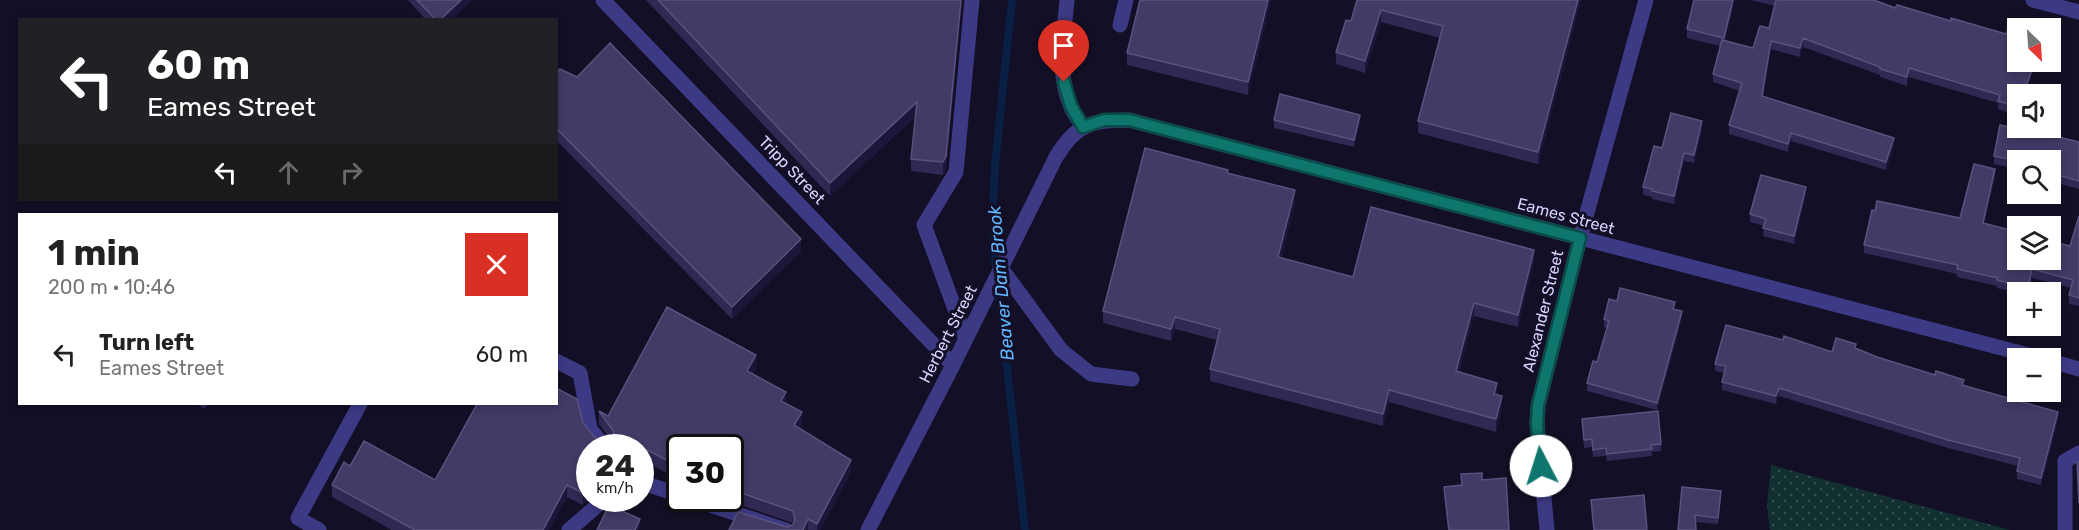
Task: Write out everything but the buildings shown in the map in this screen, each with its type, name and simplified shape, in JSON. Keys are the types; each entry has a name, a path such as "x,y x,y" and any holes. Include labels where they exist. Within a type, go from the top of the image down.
{"street":[{"name":"Tripp Street","path":"603,0 953,365"},
{"path":"966,339 924,225 956,172 972,0"},
{"path":"1067,0 1062,56 1064,82 1071,106 1083,127"},
{"path":"1120,25 1126,0"},
{"name":"Alexander Street","path":"1547,530 1537,414 1580,238 1646,0"},
{"path":"2033,0 2079,12"},
{"name":"Eames Street","path":"1083,127 1104,120 1129,120 2007,349"},
{"name":"Herbert Street","path":"868,530 1066,139 1083,127"},
{"path":"1001,268 1060,350 1090,374 1132,379"},
{"path":"558,362 580,373 590,429 594,434"},
{"path":"2061,364 2079,369"},
{"path":"319,530 298,518 359,405"},
{"path":"2065,530 2065,461 2079,453"},
{"path":"569,530 590,512"},
{"path":"731,512 786,530"}],"green space":[{"path":"1771,465 2010,530 1770,530 1767,505"}],"waterway":[{"name":"Beaver Dam Brook","path":"1012,0 995,165 993,210 995,258 1025,530"}],"route":[{"path":"1064,82 1071,106 1083,127 1104,120 1129,120 1580,238 1538,405 1537,424 1541,466"}]}
